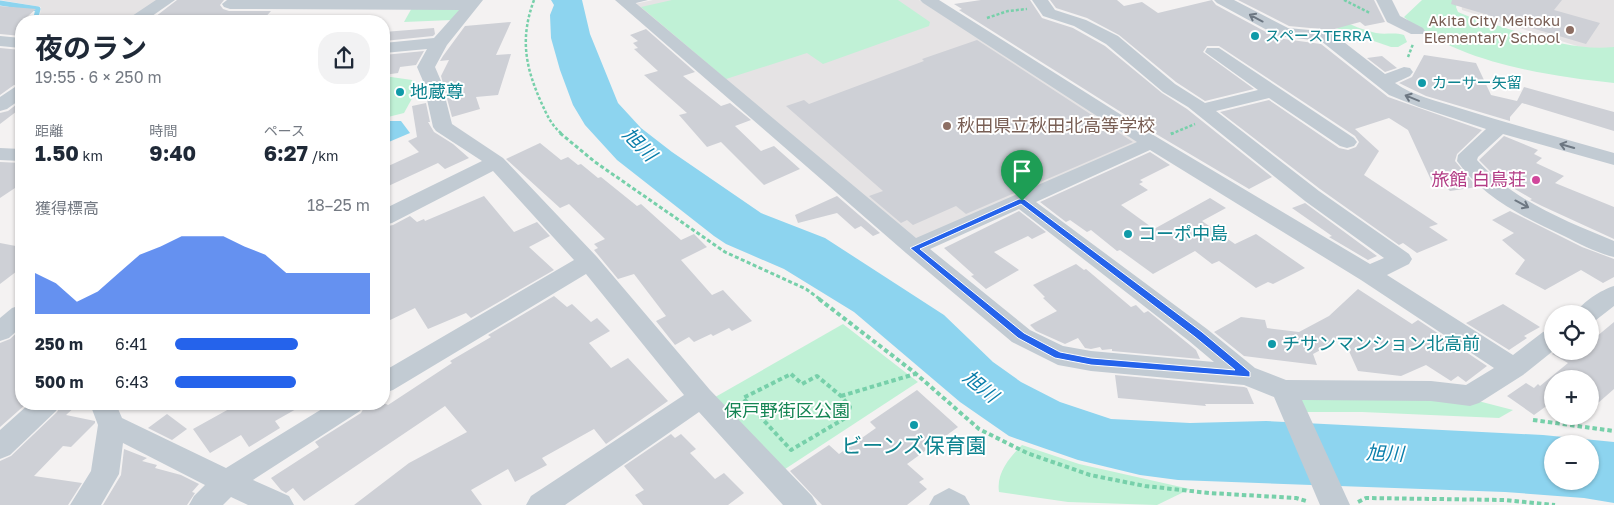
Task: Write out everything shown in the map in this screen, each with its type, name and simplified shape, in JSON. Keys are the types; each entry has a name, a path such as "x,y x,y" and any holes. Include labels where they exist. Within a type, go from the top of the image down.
{"street":[{"path":"144,15 166,0"},
{"path":"928,0 1152,142 1368,274 1514,368"},
{"path":"1222,0 1284,33 1324,36 1395,91 1425,103 1500,127 1614,159"},
{"path":"1384,0 1393,19 1417,32"},
{"path":"632,1 914,248 1021,336 1058,355 1091,362 1246,375"},
{"path":"230,4 293,6 474,2"},
{"path":"474,2 439,43 426,67 432,81 443,127 496,162 589,262 701,396 802,505"},
{"path":"1043,4 1049,13 1080,23 1112,40 1169,88 1206,113 1312,196 1401,259 1368,274"},
{"path":"288,15 293,6"},
{"path":"0,41 15,42"},
{"path":"390,47 439,43"},
{"path":"1213,52 1347,142"},
{"path":"1382,82 1404,72"},
{"path":"1206,113 1272,92"},
{"path":"0,105 12,93"},
{"path":"1500,127 1468,155 1467,161 1474,171 1486,183 1510,198 1614,250"},
{"path":"914,248 1152,142"},
{"path":"0,154 15,155"},
{"path":"390,215 496,162"},
{"path":"1022,201 1198,335 1246,375 1288,399 1430,391 1470,396 1514,368 1544,345"},
{"path":"390,379 589,262"},
{"path":"1599,305 1614,294"},
{"path":"541,505 701,396"},
{"path":"1288,399 1332,501"},
{"path":"0,447 40,410"},
{"path":"204,505 227,482 341,410"},
{"path":"85,505 105,474 107,414 227,482 279,505"},
{"path":"944,505 949,500 955,505"}],"path":[{"path":"534,0 528,16 525,56 532,82 554,127 595,162 725,252 806,289 915,373 979,429 1027,453 1090,475 1145,486 1209,493 1332,501 1366,498 1505,500 1555,505"},
{"path":"967,25 1008,11 1043,4"},
{"path":"1404,72 1417,32"},
{"path":"1152,142 1206,113"},
{"path":"841,396 915,373"},
{"path":"791,374 802,384 817,376 841,396 850,408 847,417 791,450 743,398 791,374"},
{"path":"1533,420 1614,431"}],"shaded area":[{"path":"0,0 161,0 137,15 40,15 41,7"},
{"name":"秋田県立秋田北高等学校","path":"653,0 919,0 1139,142 917,242 634,4"},
{"name":"Akita City Meitoku Elementary School","path":"1461,0 1614,0 1614,52 1590,50 1462,10"}],"green space":[{"path":"672,0 898,0 930,22 929,26 823,64 807,53 726,79 641,7"},
{"path":"1303,0 1367,31 1379,34 1404,35 1407,42 1398,47 1391,47 1336,28"},
{"path":"1422,0 1458,0 1456,7 1458,12 1541,39 1596,48 1614,47 1614,83 1531,71 1475,56 1449,45 1425,32 1404,17"},
{"path":"413,6 461,8 452,20 404,22"},
{"path":"390,77 412,80 415,93 404,113 390,116"},
{"name":"保戸野街区公園","path":"843,324 918,382 779,473 710,400"},
{"path":"1430,395 1482,402 1513,410 1499,418 1362,412 1300,412 1291,396"},
{"path":"1022,445 1079,464 1190,489 1157,505 1068,502 999,492 1002,472 1009,460"}],"water":[{"name":"旭川","path":"551,0 582,0 590,34 618,103 641,128 672,152 761,213 825,238 944,315 993,362 1021,382 1060,402 1111,419 1190,423 1266,421 1544,435 1544,490 1599,490 1599,441 1614,442 1614,503 1584,498 1505,492 1178,480 1140,475 1078,460 1009,436 960,402 854,312 784,269 726,244 617,160 585,125 573,105 551,38 550,15 554,5"},
{"path":"390,121 401,121 410,133 390,141"}],"building":[{"path":"177,0 224,0 220,5 223,9 229,11 271,11 267,15 158,15"},
{"path":"981,0 1030,0 1042,18 1073,28 1105,46 1162,93 1187,109 1272,177 1249,189 1151,131 959,10 962,9 954,4"},
{"path":"1050,0 1117,0 1124,6 1142,2 1158,13 1212,0 1216,5 1277,38 1321,44 1388,97 1482,130 1457,154 1455,161 1477,187 1450,191 1446,187 1441,188 1431,180 1408,130 1389,118 1355,129 1379,151 1364,175 1438,224 1429,227 1448,240 1417,253 1403,243 1399,245 1320,189 1220,112 1269,100 1339,148 1348,150 1356,147 1359,142 1355,136 1219,46 1207,46 1203,52 1254,89 1205,101 1176,82 1119,35 1087,18 1056,8"},
{"path":"1238,0 1374,0 1385,22 1365,26 1360,22 1331,30 1289,26"},
{"path":"1452,0 1562,0 1554,10 1600,23 1586,44 1451,4"},
{"path":"0,6 36,9 29,15 15,15 15,35 0,34"},
{"path":"511,22 496,55 511,54 498,95 476,97 480,109 452,117 441,76 449,60 440,61 443,56 465,26"},
{"path":"434,28 435,34 433,36 390,40 390,32"},
{"path":"646,29 695,72 683,76 721,106 730,103 751,120 735,126 761,151 774,146 800,169 764,185 721,142 707,147 679,115 687,113 644,75 658,71 634,49 638,48 633,43 638,41 630,35"},
{"path":"977,40 1133,142 966,214 956,206 913,225 907,220 901,223 869,196 883,191 786,106 804,100 809,104 924,61 922,59"},
{"path":"0,48 15,49 15,85 0,95"},
{"path":"424,51 416,65 400,67 398,73 390,74 390,54"},
{"path":"1424,55 1476,63 1491,95 1517,101 1524,87 1614,112 1614,131 1522,103 1510,117 1510,121 1426,96 1399,83 1412,77"},
{"path":"1382,56 1397,68 1385,72 1367,58"},
{"path":"426,103 430,122 428,122 434,132 453,144 469,158 445,169 438,163 390,185 390,165 419,152 408,141 417,137 412,106"},
{"path":"15,106 15,113 0,124 0,113 8,111"},
{"path":"1504,136 1538,150 1534,154 1542,158 1536,163 1564,176 1555,183 1614,207 1614,239 1530,200 1532,199 1492,173 1479,160"},
{"path":"540,143 561,160 568,157 578,165 581,164 598,178 601,177 637,206 641,204 681,240 694,234 707,247 681,260 712,295 723,290 752,321 732,331 729,328 694,342 689,337 675,345 656,321 666,316 634,274 618,279 594,250 598,248 594,244 605,239 569,204 560,208 506,159"},
{"path":"1150,152 1170,165 1140,180 1143,182 1139,184 1148,190 1121,205 1154,229 1210,198 1226,208 1202,221 1235,244 1256,234 1305,268 1273,284 1268,282 1256,288 1219,261 1212,264 1195,251 1153,274 1120,250 1117,251 1091,230 1087,232 1070,220 1066,222 1040,202"},
{"path":"0,162 15,163 15,188 0,198"},
{"path":"484,196 514,232 537,222 550,236 529,247 554,270 471,318 466,313 428,329 415,308 390,320 390,226 410,216 417,222 424,219 425,221"},
{"path":"837,196 880,233 873,236 861,226 855,229 837,213 798,223 795,215"},
{"path":"1305,203 1377,256 1368,260 1329,237 1332,236 1292,208"},
{"path":"1019,211 1046,232 1032,239 1028,236 994,252 1019,270 986,289 971,276 974,275 944,248"},
{"path":"1510,211 1582,247 1614,259 1614,277 1603,283 1581,270 1545,290 1515,274 1525,260 1502,240 1514,233 1492,220"},
{"path":"0,243 15,246 15,273 0,284"},
{"path":"1076,264 1084,270 1086,269 1131,307 1136,305 1144,313 1148,311 1196,350 1200,359 1112,351 1112,349 1102,350 1100,347 1085,348 1078,338 1065,344 1036,331 1030,325 1057,311 1033,285"},
{"path":"1358,289 1412,324 1418,320 1487,366 1466,382 1458,376 1451,381 1426,365 1401,376 1358,371 1343,338 1313,354 1317,365 1244,356 1214,332 1241,317 1265,320 1267,328 1299,332 1329,316"},
{"path":"554,296 567,307 572,304 591,322 597,318 610,331 589,343 611,368 628,358 668,401 606,444 594,429 542,458 547,465 515,482 508,469 471,490 482,505 354,505 409,463 467,432 445,406 304,501 293,488 286,493 271,478 319,447 315,442 361,413 363,410 390,410 390,404 452,363 450,361 491,337 488,335"},
{"path":"1503,304 1540,327 1524,336 1527,338 1509,350 1466,323"},
{"path":"1614,322 1614,389 1599,402 1599,370 1559,370 1568,363 1563,360 1599,360 1599,334"},
{"path":"15,334 15,410 19,410 0,427 0,343"},
{"path":"1115,375 1244,387 1247,388 1254,404 1205,404 1206,406 1118,398"},
{"path":"1526,383 1534,388 1538,384 1540,386 1544,383 1544,408 1534,415 1507,396"},
{"path":"917,390 958,427 907,464 924,479 919,482 927,489 907,505 822,505 790,471 829,445 839,454 876,428 870,422"},
{"path":"58,410 71,410 66,415 95,421 95,423 71,447 63,446 34,476 82,483 68,505 0,505 0,461 11,456"},
{"path":"227,410 294,410 275,421 280,428 249,447 241,435 210,453 193,429"},
{"path":"167,414 187,429 172,440 148,428"},
{"path":"671,434 675,438 681,434 696,449 690,453 715,479 724,473 744,493 728,505 643,505 635,495 644,490 624,466"},
{"path":"124,449 147,458 142,461 157,465 155,468 181,475 199,484 192,492 195,493 187,505 103,505 121,475"}],"waterway":[{"path":"0,3 38,9 36,15"}],"place":[{"name":"Akita City Meitoku Elementary School","path":"1570,30"},
{"name":"スペースTERRA","path":"1255,36"},
{"name":"カーサー矢留","path":"1422,83"},
{"name":"地蔵尊","path":"400,92"},
{"name":"秋田県立秋田北高等学校","path":"947,126"},
{"name":"旅館 白鳥荘","path":"1536,180"},
{"name":"コーポ中島","path":"1128,234"},
{"name":"チサンマンション北高前","path":"1272,344"},
{"name":"ビーンズ保育園","path":"914,425"}],"route":[{"path":"1022,201 1198,335 1246,375 1091,362 1058,355 1021,336 914,248 1022,201"}]}
